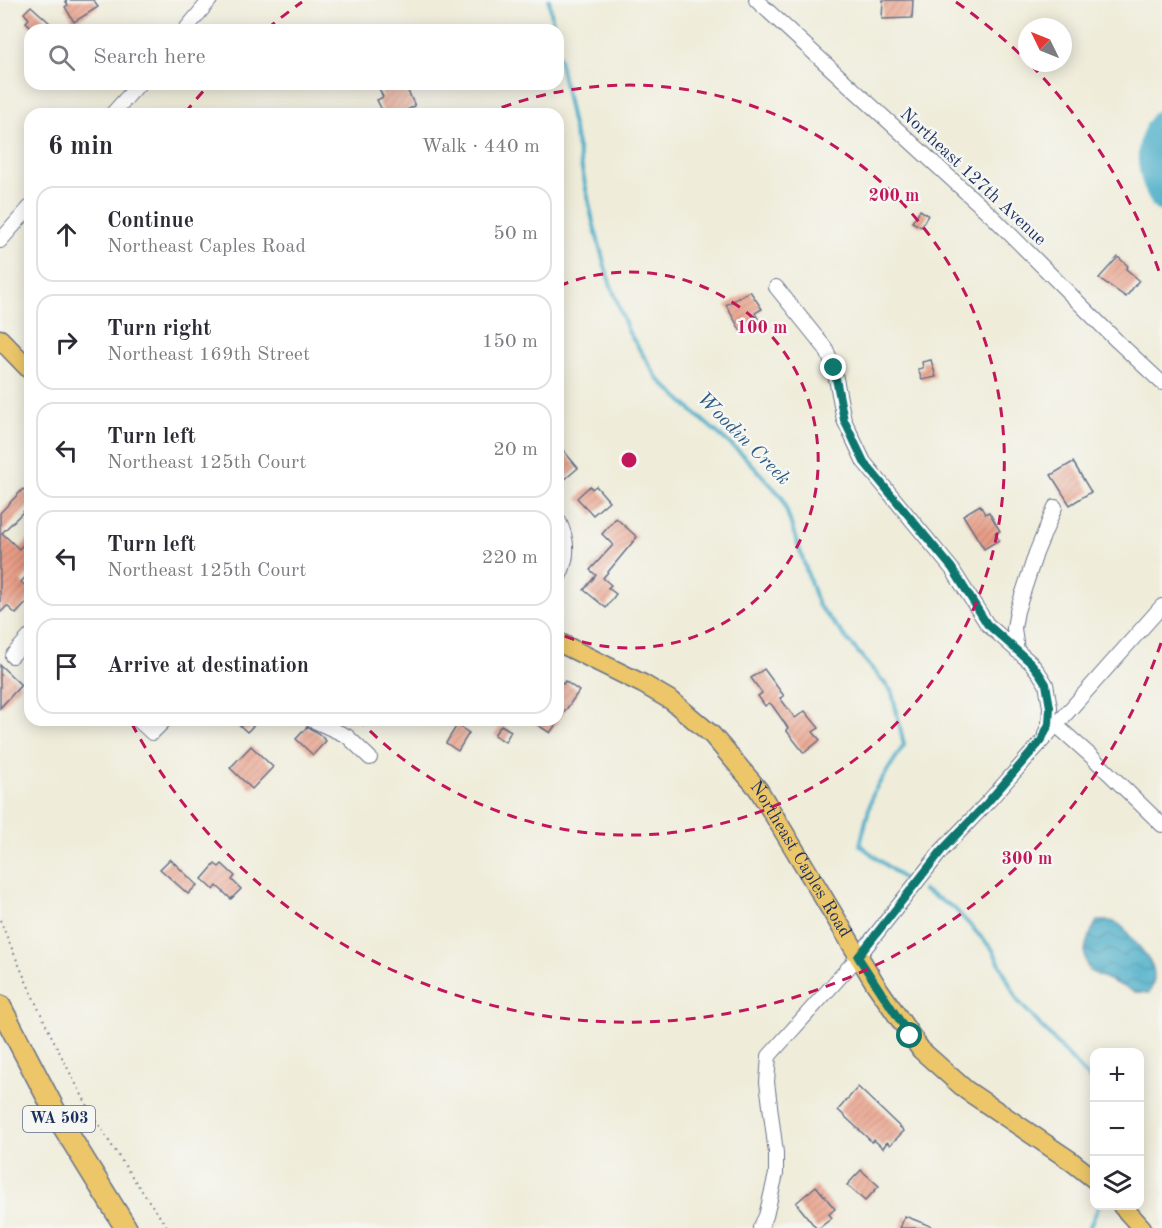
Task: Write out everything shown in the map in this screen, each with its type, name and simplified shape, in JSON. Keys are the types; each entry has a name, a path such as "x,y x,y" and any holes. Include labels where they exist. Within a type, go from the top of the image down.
{"highway":[{"name":"WA 503","path":"0,1006 60,1121 126,1228"}],"main road":[{"path":"0,339 24,364"},
{"name":"Northeast Caples Road","path":"564,645 644,684 672,701 712,735 758,789 858,957 921,1050 966,1090 1090,1176"},
{"path":"1126,1210 1142,1228"}],"street":[{"path":"190,24 210,0"},
{"name":"Northeast 127th Avenue","path":"756,0 994,218 1162,383"},
{"path":"117,108 134,90"},
{"path":"0,241 24,214"},
{"path":"776,287 826,349 834,368 844,420 864,462 952,568 987,624 1031,663 1046,684 1050,707 1049,724 1041,741"},
{"path":"1017,651 1014,628 1017,611 1036,553 1055,507"},
{"path":"564,545 566,562 564,566"},
{"path":"760,1228 766,1216 776,1174 777,1153 767,1082 769,1056 858,957 942,850 987,803 1162,606"},
{"path":"12,656 24,643"},
{"path":"1056,725 1162,825"},
{"path":"144,726 152,733 159,726"},
{"path":"325,726 347,736 370,758"}],"path":[{"path":"0,920 46,1025 77,1087 124,1164 168,1228"}],"water":[{"path":"1097,921 1118,923 1148,958 1154,971 1153,985 1149,993 1135,992 1089,971 1085,952 1090,934"}],"building":[{"path":"65,0 94,0 98,7 74,22 65,7 68,5"},
{"path":"883,0 913,0 912,18 882,19"},
{"path":"31,6 51,24 28,24 26,22 29,19 24,13"},
{"path":"380,90 407,90 415,106 381,108 377,100 383,97"},
{"path":"920,210 928,215 921,227 912,222"},
{"path":"1118,257 1128,266 1126,269 1139,280 1126,297 1099,278"},
{"path":"750,291 762,309 755,313 761,324 743,335 726,305"},
{"path":"931,360 936,377 922,380 918,369 923,368 922,362"},
{"path":"564,451 578,468 564,480"},
{"path":"1073,462 1091,492 1070,505 1051,475"},
{"path":"590,486 592,489 596,486 609,501 593,515 577,498"},
{"path":"24,490 24,511 2,533 19,549 24,544 24,579 21,582 24,585 24,605 16,614 7,606 0,613 0,513"},
{"path":"980,505 985,514 989,512 1000,531 995,533 999,540 984,549 963,515"},
{"path":"616,518 637,537 603,578 611,585 608,588 616,594 606,608 584,590 596,575 590,570 613,545 602,534"},
{"path":"0,665 21,685 0,708"},
{"path":"764,669 784,696 780,698 795,718 805,711 819,728 813,732 820,740 804,753 786,730 788,728 772,705 769,703 765,706 758,696 762,693 751,678"},
{"path":"565,681 579,691 564,713"},
{"path":"240,726 253,726 247,732"},
{"path":"456,726 469,733 458,751 446,743"},
{"path":"500,726 511,731 505,742 494,735"},
{"path":"539,726 555,726 550,733"},
{"path":"307,727 317,732 326,741 313,755 296,739"},
{"path":"251,746 273,767 252,789 230,768"},
{"path":"170,859 197,885 188,894 160,869"},
{"path":"215,864 219,867 222,864 235,876 232,880 241,889 231,899 217,886 214,890 202,879"},
{"path":"858,1087 904,1131 890,1145 887,1142 883,1148 874,1140 872,1142 838,1110"},
{"path":"861,1170 879,1186 865,1201 847,1185"},
{"path":"816,1186 835,1209 829,1214 832,1218 819,1228 816,1228 796,1203"},
{"path":"905,1216 933,1227 933,1228 900,1228"}],"waterway":[{"name":"Woodin Creek","path":"549,0 553,24"},
{"name":"Woodin Creek","path":"564,83 593,222 608,277 628,331 658,379 743,455 782,497 818,605 892,692 904,745 873,793 860,845 905,880"},
{"path":"1162,120 1151,139 1149,149 1150,170 1162,201"},
{"name":"Woodin Creek","path":"923,890 954,908 993,950 1018,1001 1090,1080"},
{"name":"Woodin Creek","path":"1089,1228 1097,1210"}],"route":[{"path":"834,368 844,420 864,462 952,568 987,624 1039,673 1046,684 1050,707 1049,724 1041,741 942,850 858,957 910,1036"}]}
